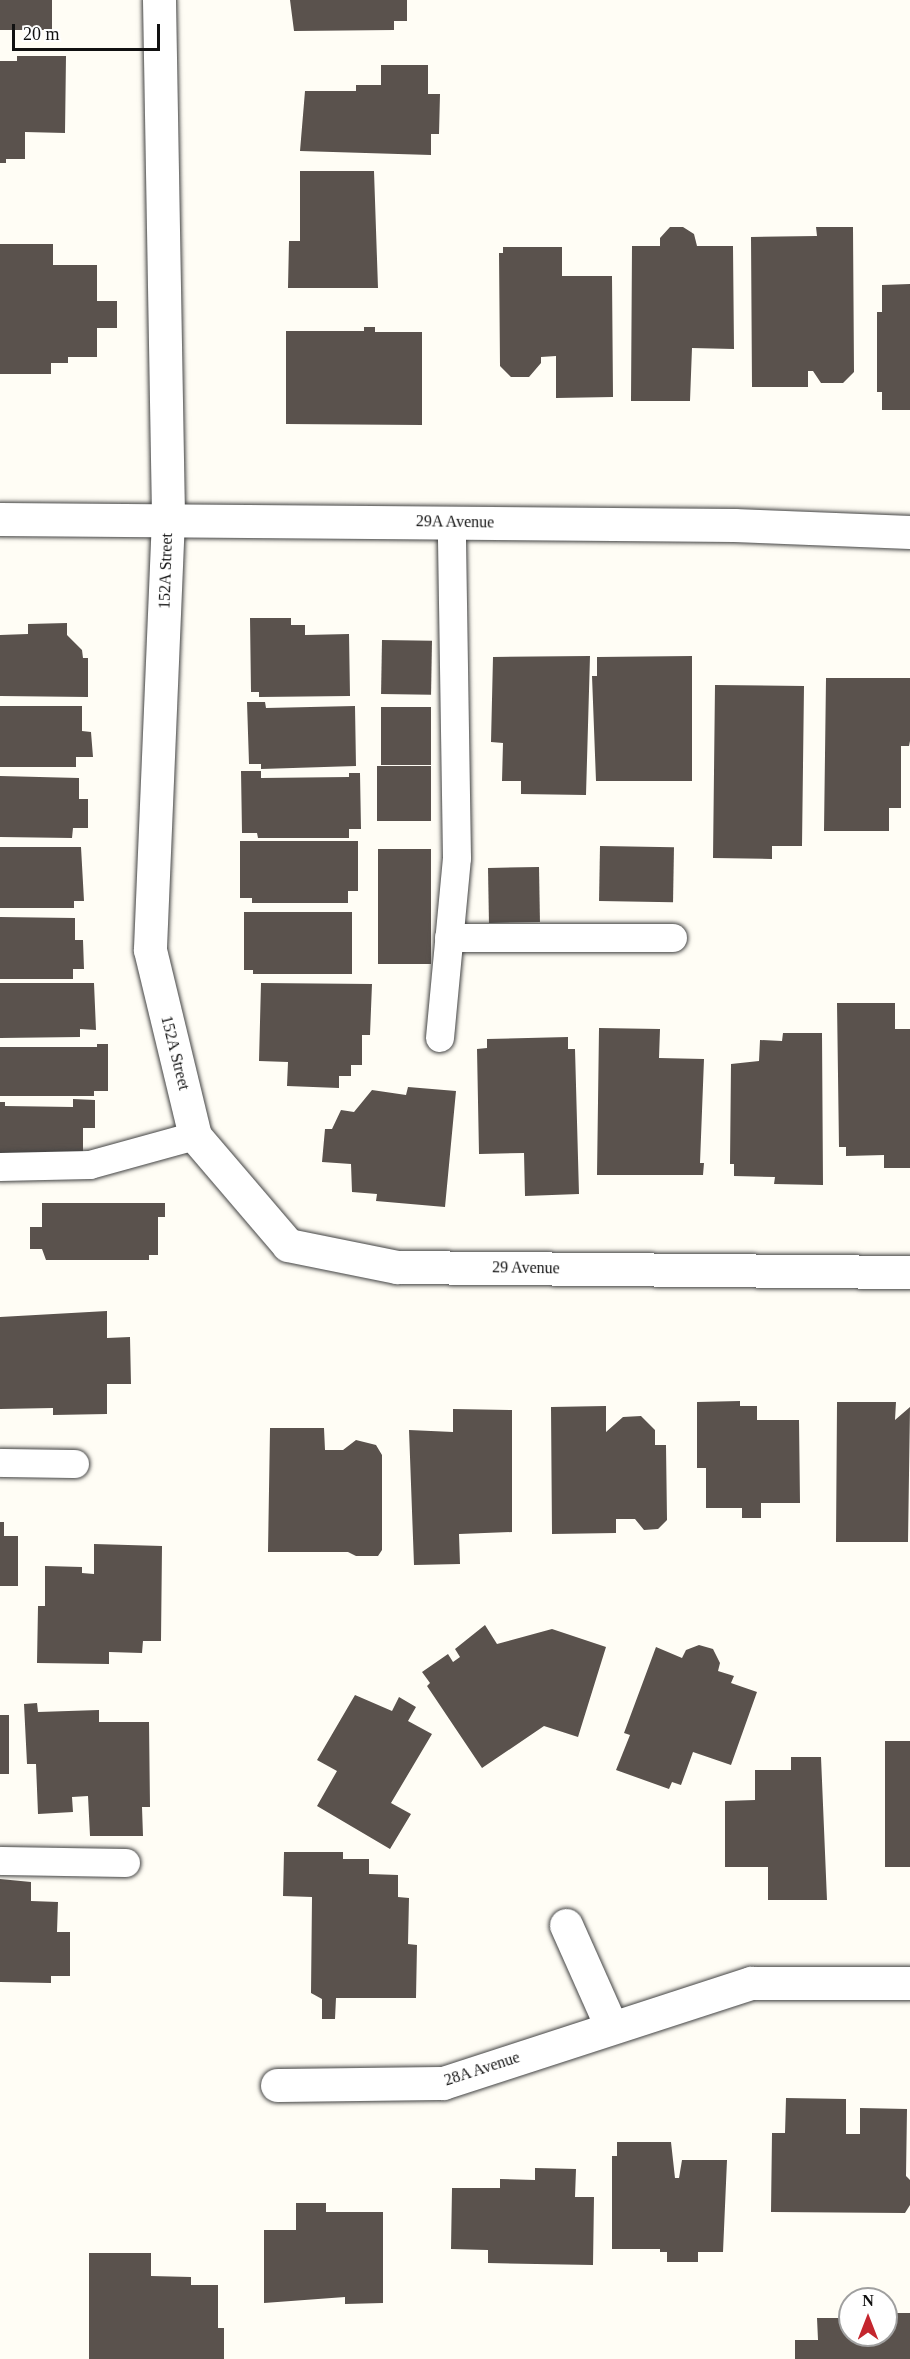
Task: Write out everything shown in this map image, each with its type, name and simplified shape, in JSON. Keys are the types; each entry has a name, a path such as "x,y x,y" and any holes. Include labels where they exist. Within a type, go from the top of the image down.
{"street":[{"name":"152A Street","path":"159,0 168,518 150,950 195,1136"},
{"name":"29A Avenue","path":"0,519 168,518 452,522 910,532"},
{"name":"29 Avenue","path":"195,1136 288,1245 397,1267 910,1272"},
{"path":"566,1925 611,2026"},
{"name":"28A Avenue","path":"277,2085 443,2083 611,2026 751,1983 910,1983"}],"lane":[{"path":"440,1038 457,858 452,522"},
{"path":"450,938 673,938"},
{"path":"0,1167 90,1165 195,1136"},
{"path":"0,1463 75,1464"},
{"path":"0,1861 126,1863"}],"building":[{"path":"0,0 52,0 52,30 0,30"},
{"path":"290,0 407,0 407,21 394,21 394,30 294,31"},
{"path":"17,56 66,56 65,133 25,132 25,159 6,159 6,163 0,163 0,61 17,61"},
{"path":"381,65 428,65 428,94 440,94 439,134 431,134 431,155 300,151 305,91 356,91 356,85 381,85"},
{"path":"300,171 374,171 378,288 288,288 289,241 300,241"},
{"path":"670,227 683,227 694,234 697,246 733,246 734,349 692,348 690,401 631,401 632,246 660,246 660,238"},
{"path":"816,227 853,227 854,372 843,383 821,383 813,371 808,371 808,387 752,387 751,237 817,236"},
{"path":"0,244 53,244 53,265 97,265 97,301 117,301 117,328 97,328 97,357 68,357 68,363 51,363 51,374 0,374"},
{"path":"503,247 562,247 562,276 612,276 613,397 556,398 556,356 541,357 541,363 529,377 511,377 500,366 499,253 503,253"},
{"path":"910,284 910,410 882,410 882,392 877,392 877,312 882,312 882,285"},
{"path":"364,327 375,327 375,332 422,332 422,425 286,424 286,331 364,331"},
{"path":"250,618 291,618 291,625 305,625 305,635 349,634 350,696 259,697 259,692 251,692"},
{"path":"67,623 67,635 82,650 83,658 88,658 88,697 0,696 0,635 28,634 28,624"},
{"path":"382,640 432,641 431,695 381,694"},
{"path":"590,656 586,795 521,794 521,781 502,781 503,743 491,742 493,657"},
{"path":"692,656 692,781 596,781 592,676 597,676 597,657"},
{"path":"826,678 910,678 910,741 909,746 901,746 901,808 889,808 889,831 824,831"},
{"path":"715,685 804,686 802,846 772,846 772,859 713,858"},
{"path":"247,702 265,702 266,708 355,706 356,766 261,769 261,764 249,764"},
{"path":"0,706 82,706 82,731 91,732 93,757 76,757 76,767 0,767"},
{"path":"381,707 431,707 431,765 381,765"},
{"path":"377,766 431,766 431,821 377,821"},
{"path":"241,771 261,771 261,778 349,777 349,773 360,773 361,829 349,829 349,838 258,838 257,833 242,833"},
{"path":"0,776 79,778 79,799 88,799 88,828 73,828 72,838 0,837"},
{"path":"240,841 358,841 358,891 348,891 348,903 252,903 252,898 240,898"},
{"path":"600,846 674,847 673,902 599,901"},
{"path":"0,847 81,847 84,901 74,901 74,908 0,908"},
{"path":"378,849 431,849 431,964 378,964"},
{"path":"539,867 540,922 489,923 488,868"},
{"path":"244,912 352,912 352,974 253,974 253,970 244,970"},
{"path":"0,917 75,918 75,940 83,940 84,969 73,969 73,979 0,979"},
{"path":"0,983 94,983 96,1030 80,1029 80,1037 0,1038"},
{"path":"261,983 372,984 370,1035 362,1035 362,1065 351,1065 351,1076 339,1076 339,1088 287,1086 288,1062 259,1061"},
{"path":"837,1003 895,1003 895,1029 910,1029 910,1168 884,1168 884,1155 846,1156 846,1147 839,1147"},
{"path":"599,1028 660,1029 659,1058 704,1059 700,1163 704,1163 703,1175 597,1175"},
{"path":"783,1033 822,1033 823,1185 774,1184 775,1177 734,1176 734,1164 730,1164 731,1064 759,1061 760,1040 782,1041"},
{"path":"568,1037 568,1049 575,1049 579,1194 525,1196 524,1153 479,1154 477,1049 487,1048 487,1039"},
{"path":"97,1044 108,1044 108,1091 94,1091 94,1096 0,1096 0,1047 97,1047"},
{"path":"408,1087 456,1091 445,1207 376,1201 377,1194 352,1192 351,1164 322,1162 325,1129 332,1129 341,1110 354,1112 372,1090 406,1095"},
{"path":"73,1099 95,1100 95,1128 83,1128 83,1156 0,1155 0,1102 5,1102 5,1106 73,1107"},
{"path":"42,1203 165,1203 165,1217 158,1217 158,1255 149,1255 149,1260 46,1260 42,1249 30,1249 30,1227 42,1227"},
{"path":"107,1311 107,1338 130,1337 131,1384 107,1384 107,1414 53,1415 53,1408 0,1409 0,1317"},
{"path":"740,1401 740,1406 757,1406 757,1420 799,1420 800,1503 761,1503 761,1518 742,1518 742,1508 706,1508 706,1468 697,1468 697,1402"},
{"path":"837,1402 896,1402 895,1420 910,1407 908,1542 836,1542"},
{"path":"606,1406 606,1432 623,1417 641,1416 655,1430 655,1445 666,1445 667,1520 658,1529 644,1530 635,1519 616,1519 616,1533 552,1534 551,1407"},
{"path":"453,1409 512,1410 512,1532 459,1534 460,1564 414,1565 409,1430 453,1432"},
{"path":"270,1428 324,1428 325,1450 343,1450 356,1440 376,1445 382,1455 382,1550 378,1556 356,1556 348,1552 268,1552"},
{"path":"0,1522 4,1522 4,1536 18,1536 18,1586 0,1586"},
{"path":"94,1544 162,1546 161,1641 143,1641 142,1653 109,1652 109,1664 37,1663 38,1606 45,1606 45,1566 82,1567 82,1573 94,1574"},
{"path":"485,1625 497,1644 552,1629 606,1647 578,1737 544,1726 482,1768 427,1686 430,1683 422,1672 448,1654 453,1662 460,1657 455,1649"},
{"path":"699,1645 713,1649 720,1663 718,1671 734,1676 731,1683 757,1692 731,1765 693,1752 681,1785 672,1782 669,1789 616,1770 630,1735 624,1733 656,1647 682,1658 686,1650"},
{"path":"355,1695 392,1711 399,1697 416,1707 408,1721 432,1734 391,1803 411,1814 390,1849 317,1806 337,1771 317,1760"},
{"path":"37,1703 38,1712 99,1710 99,1722 149,1722 150,1807 142,1807 143,1836 90,1836 88,1796 72,1797 73,1812 38,1814 36,1764 27,1764 24,1704"},
{"path":"0,1715 9,1715 9,1774 0,1774"},
{"path":"885,1741 910,1741 910,1867 885,1867"},
{"path":"791,1757 821,1757 827,1900 768,1900 768,1867 725,1867 725,1801 755,1800 755,1770 791,1770"},
{"path":"284,1852 343,1852 343,1859 369,1859 369,1874 398,1875 398,1897 409,1898 408,1944 417,1945 416,1998 336,1998 335,2019 322,2019 322,1999 311,1993 312,1897 283,1896"},
{"path":"0,1879 31,1882 31,1901 58,1902 57,1932 70,1932 70,1976 51,1976 51,1983 0,1982"},
{"path":"786,2098 846,2099 846,2134 860,2134 860,2108 907,2109 906,2176 910,2180 910,2205 905,2213 771,2212 772,2133 785,2133"},
{"path":"617,2142 671,2142 675,2178 679,2178 682,2160 727,2160 723,2252 698,2252 698,2262 667,2262 667,2252 660,2252 660,2249 612,2249 612,2156 617,2156"},
{"path":"535,2168 576,2169 575,2197 594,2197 593,2265 488,2263 488,2250 451,2249 452,2188 500,2188 500,2179 535,2180"},
{"path":"296,2203 326,2203 326,2212 383,2212 383,2303 345,2304 345,2297 264,2303 264,2230 296,2230"},
{"path":"89,2253 151,2253 151,2276 191,2277 191,2285 218,2285 218,2328 224,2328 224,2359 89,2359"},
{"path":"898,2313 910,2313 910,2359 795,2359 795,2340 818,2340 817,2318 838,2318 838,2347 898,2347"}]}
